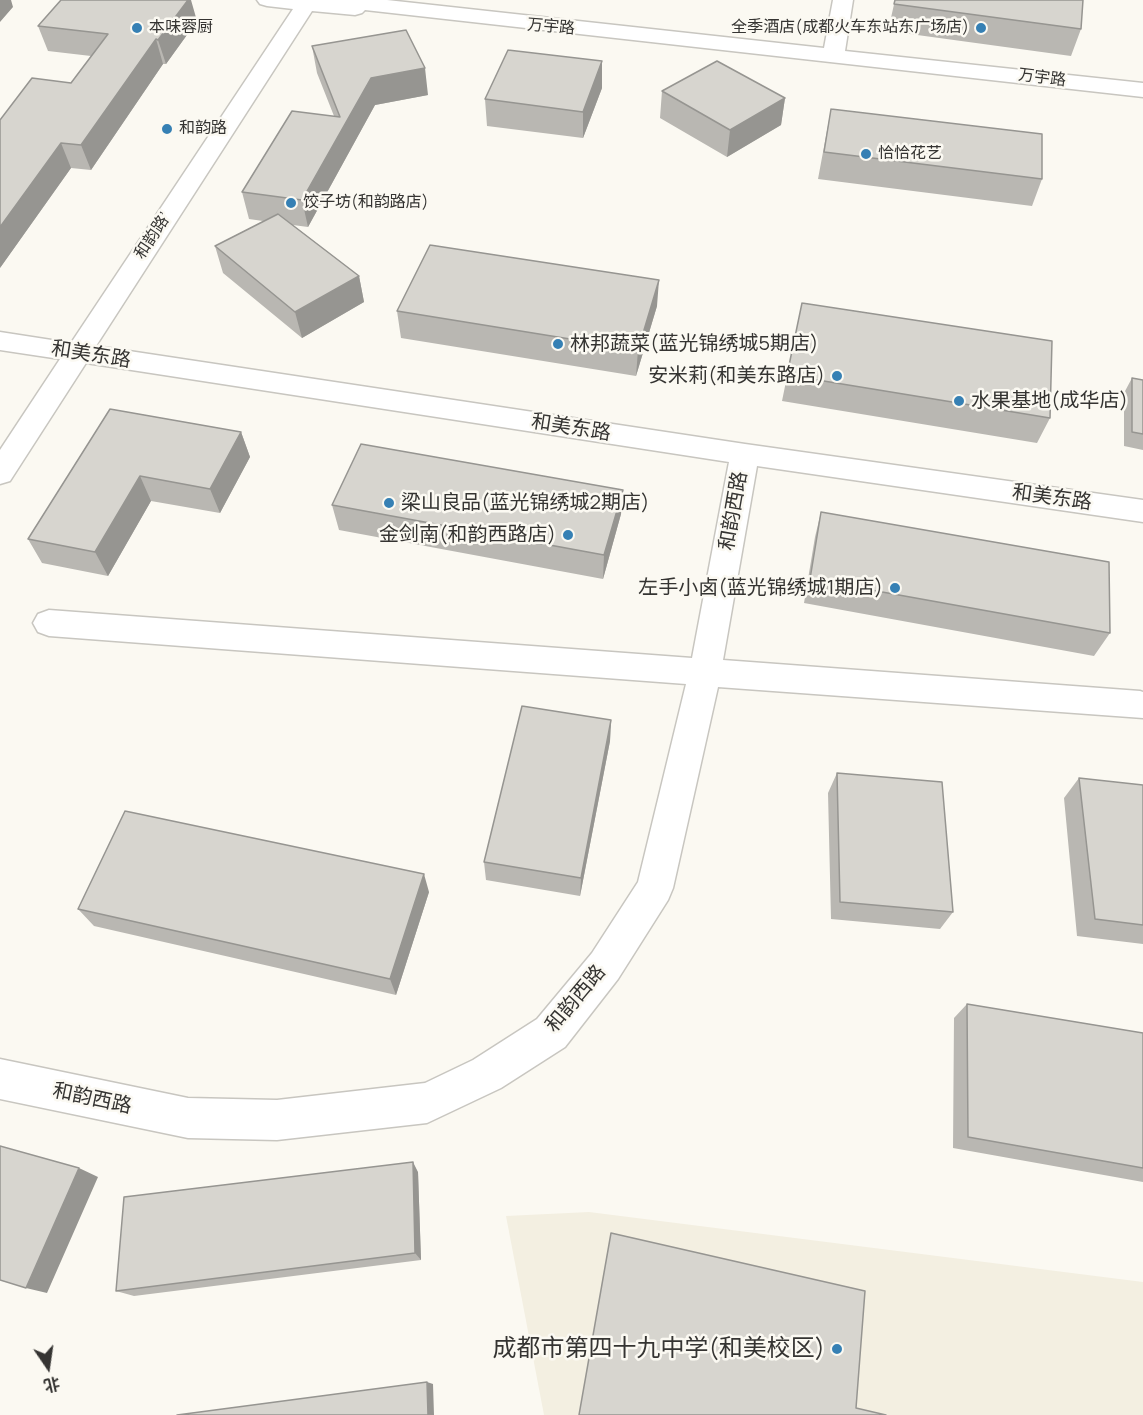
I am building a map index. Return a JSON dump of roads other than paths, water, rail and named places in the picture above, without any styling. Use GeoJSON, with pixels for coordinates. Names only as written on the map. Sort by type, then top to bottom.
{"type":"FeatureCollection","features":[{"type":"Feature","properties":{"kind":"street","name":"万宇路"},"geometry":{"type":"LineString","coordinates":[[267,0],[307,2],[834,54]]}},
{"type":"Feature","properties":{"kind":"street","name":"万宇路"},"geometry":{"type":"LineString","coordinates":[[332,0],[1143,90]]}},
{"type":"Feature","properties":{"kind":"street"},"geometry":{"type":"LineString","coordinates":[[834,54],[843,0]]}},
{"type":"Feature","properties":{"kind":"street","name":"和韵路’"},"geometry":{"type":"LineString","coordinates":[[0,473],[307,2]]}},
{"type":"Feature","properties":{"kind":"street","name":"和美东路"},"geometry":{"type":"LineString","coordinates":[[0,341],[745,454],[1143,511]]}},
{"type":"Feature","properties":{"kind":"street","name":"和韵西路"},"geometry":{"type":"LineString","coordinates":[[0,1079],[188,1118],[277,1120],[427,1103],[487,1074],[551,1033],[605,966],[655,888],[705,672],[745,454]]}},
{"type":"Feature","properties":{"kind":"street"},"geometry":{"type":"LineString","coordinates":[[49,623],[1140,705]]}},
{"type":"Feature","properties":{"kind":"place","name":"本味蓉厨"},"geometry":{"type":"Point","coordinates":[137,28]}},
{"type":"Feature","properties":{"kind":"place","name":"全季酒店(成都火车东站东广场店)"},"geometry":{"type":"Point","coordinates":[981,28]}},
{"type":"Feature","properties":{"kind":"place","name":"和韵路"},"geometry":{"type":"Point","coordinates":[167,129]}},
{"type":"Feature","properties":{"kind":"place","name":"恰恰花艺"},"geometry":{"type":"Point","coordinates":[866,154]}},
{"type":"Feature","properties":{"kind":"place","name":"饺子坊(和韵路店)"},"geometry":{"type":"Point","coordinates":[291,203]}},
{"type":"Feature","properties":{"kind":"place","name":"林邦蔬菜(蓝光锦绣城5期店)"},"geometry":{"type":"Point","coordinates":[558,344]}},
{"type":"Feature","properties":{"kind":"place","name":"安米莉(和美东路店)"},"geometry":{"type":"Point","coordinates":[837,376]}},
{"type":"Feature","properties":{"kind":"place","name":"水果基地(成华店)"},"geometry":{"type":"Point","coordinates":[959,401]}},
{"type":"Feature","properties":{"kind":"place","name":"梁山良品(蓝光锦绣城2期店)"},"geometry":{"type":"Point","coordinates":[389,503]}},
{"type":"Feature","properties":{"kind":"place","name":"金剑南(和韵西路店)"},"geometry":{"type":"Point","coordinates":[568,535]}},
{"type":"Feature","properties":{"kind":"place","name":"左手小卤(蓝光锦绣城1期店)"},"geometry":{"type":"Point","coordinates":[895,588]}},
{"type":"Feature","properties":{"kind":"place","name":"成都市第四十九中学(和美校区)"},"geometry":{"type":"Point","coordinates":[837,1349]}}]}
